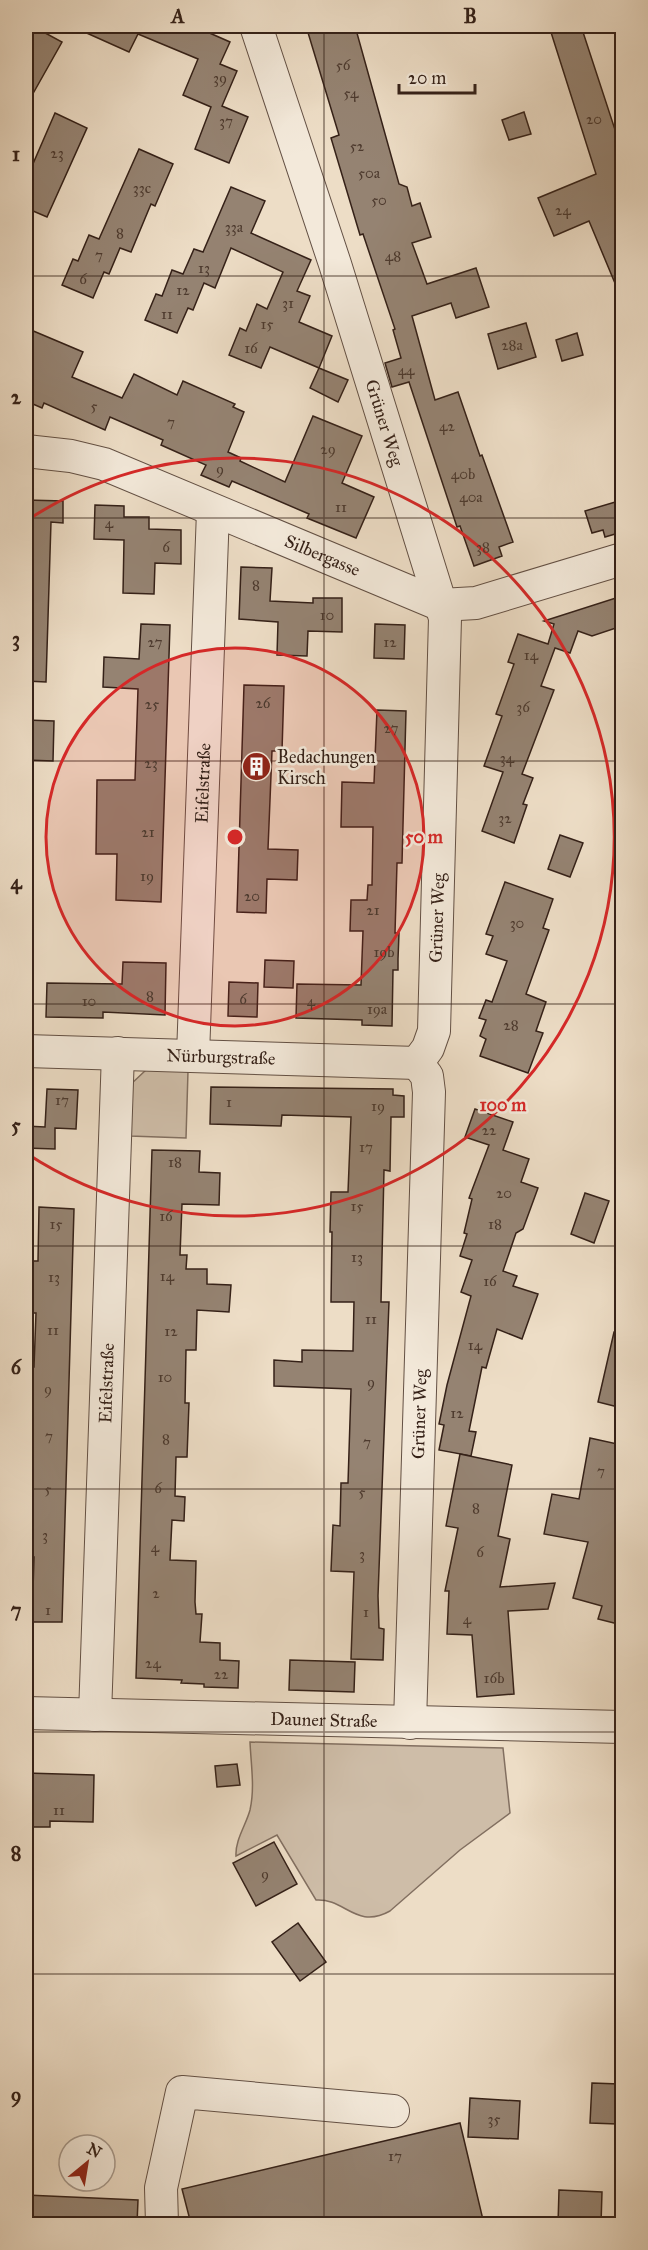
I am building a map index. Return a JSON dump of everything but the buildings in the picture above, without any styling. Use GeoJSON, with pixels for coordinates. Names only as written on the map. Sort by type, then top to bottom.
{"type":"FeatureCollection","features":[{"type":"Feature","properties":{"kind":"street","name":"Grüner Weg"},"geometry":{"type":"LineString","coordinates":[[256,26],[335,264],[445,618],[434,1031],[428,1047],[417,1062],[427,1076],[429,1092],[410,1723]]}},
{"type":"Feature","properties":{"kind":"street","name":"Silbergasse"},"geometry":{"type":"LineString","coordinates":[[26,451],[71,456],[104,464],[441,605],[476,603],[622,559]]}},
{"type":"Feature","properties":{"kind":"street","name":"Eifelstraße"},"geometry":{"type":"LineString","coordinates":[[193,1055],[213,511]]}},
{"type":"Feature","properties":{"kind":"street","name":"Nürburgstraße"},"geometry":{"type":"LineString","coordinates":[[26,1051],[417,1062]]}},
{"type":"Feature","properties":{"kind":"street","name":"Eifelstraße"},"geometry":{"type":"LineString","coordinates":[[95,1715],[118,1053]]}},
{"type":"Feature","properties":{"kind":"street","name":"Dauner Straße"},"geometry":{"type":"LineString","coordinates":[[26,1713],[622,1727]]}},
{"type":"Feature","properties":{"kind":"street"},"geometry":{"type":"LineString","coordinates":[[162,2224],[161,2187],[182,2092],[393,2111]]}},
{"type":"Feature","properties":{"kind":"shaded area"},"geometry":{"type":"Polygon","coordinates":[[[146,1070],[188,1071],[186,1138],[130,1136],[131,1084],[146,1070]]]}},
{"type":"Feature","properties":{"kind":"shaded area"},"geometry":{"type":"Polygon","coordinates":[[[250,1742],[503,1748],[510,1813],[460,1850],[390,1911],[378,1916],[359,1915],[335,1904],[316,1900],[277,1835],[236,1856],[237,1844],[251,1802],[250,1742]]]}},
{"type":"Feature","properties":{"kind":"place","name":"Bedachungen Kirsch"},"geometry":{"type":"Point","coordinates":[256,767]}}]}
